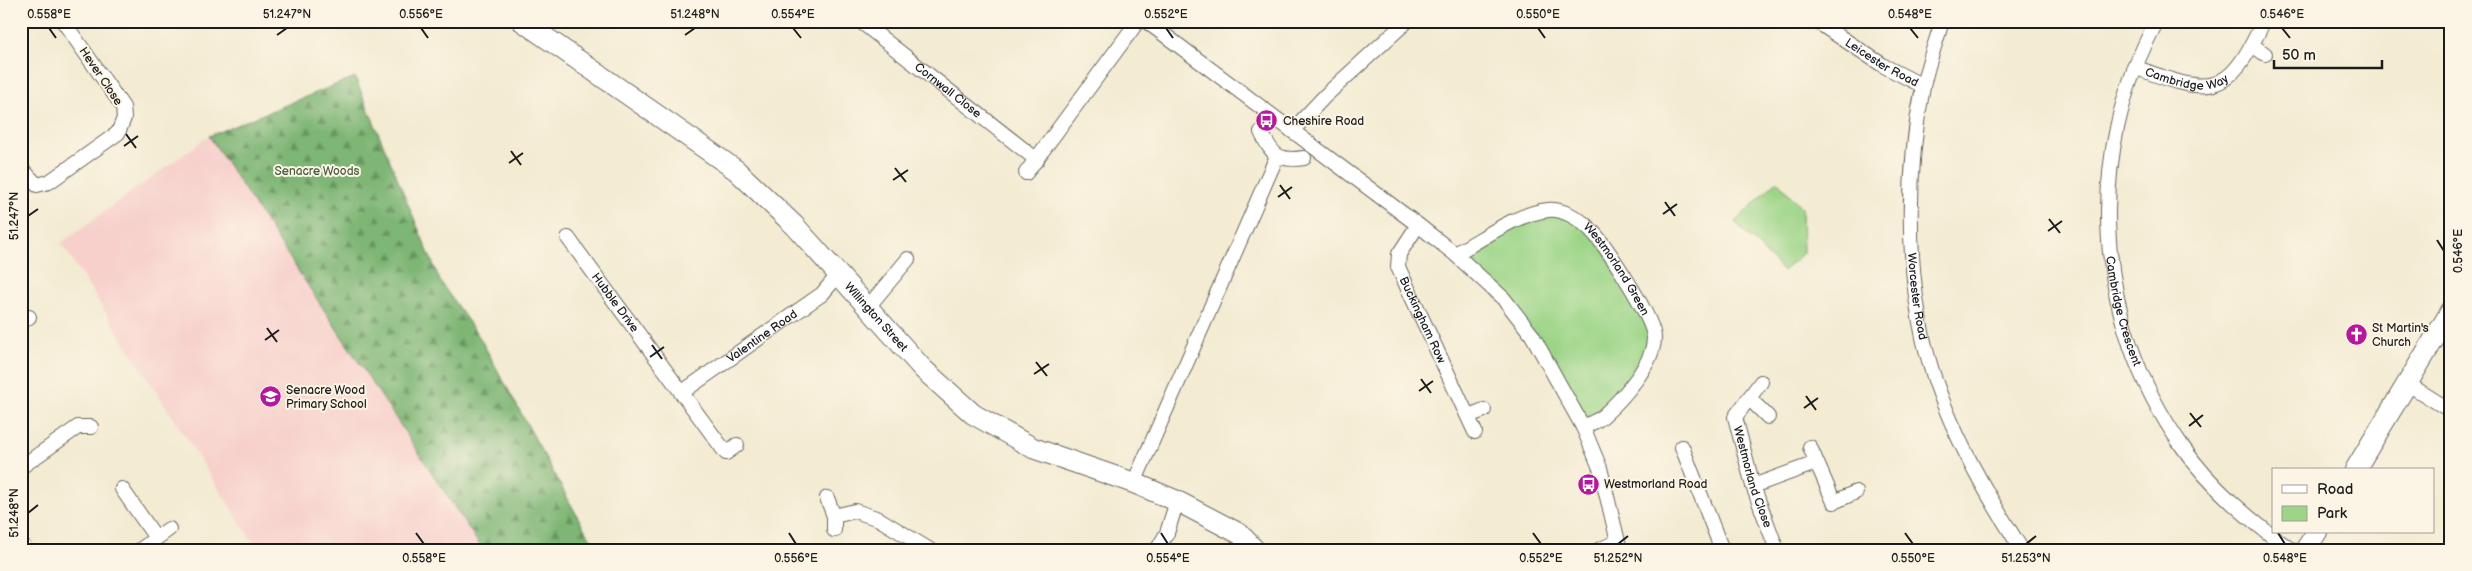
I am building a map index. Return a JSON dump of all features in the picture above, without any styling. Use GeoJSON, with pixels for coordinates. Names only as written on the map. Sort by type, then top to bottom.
{"type":"FeatureCollection","features":[{"type":"Feature","properties":{"kind":"street","name":"Hever Close"},"geometry":{"type":"LineString","coordinates":[[21,168],[37,185],[49,182],[118,133],[124,118],[123,107],[63,21]]}},
{"type":"Feature","properties":{"kind":"street","name":"Cornwall Close"},"geometry":{"type":"LineString","coordinates":[[860,21],[1037,160]]}},
{"type":"Feature","properties":{"kind":"street"},"geometry":{"type":"LineString","coordinates":[[1026,173],[1138,21]]}},
{"type":"Feature","properties":{"kind":"street"},"geometry":{"type":"LineString","coordinates":[[1146,21],[1418,225],[1455,254],[1504,299],[1532,336],[1583,427],[1600,468],[1618,546],[1598,550]]}},
{"type":"Feature","properties":{"kind":"street"},"geometry":{"type":"LineString","coordinates":[[1292,131],[1325,96],[1407,21]]}},
{"type":"Feature","properties":{"kind":"street","name":"Leicester Road"},"geometry":{"type":"LineString","coordinates":[[1816,21],[1884,66],[1923,86]]}},
{"type":"Feature","properties":{"kind":"street","name":"Worcester Road"},"geometry":{"type":"LineString","coordinates":[[1942,21],[1923,86],[1912,170],[1912,244],[1916,295],[1924,343],[1944,402],[1983,487],[2022,550]]}},
{"type":"Feature","properties":{"kind":"street","name":"Cambridge Crescent"},"geometry":{"type":"LineString","coordinates":[[2156,21],[2134,67],[2119,112],[2113,140],[2107,200],[2109,260],[2130,346],[2151,394],[2182,447],[2226,498],[2252,521],[2291,550]]}},
{"type":"Feature","properties":{"kind":"street","name":"Cambridge Way"},"geometry":{"type":"LineString","coordinates":[[2134,67],[2180,84],[2196,87],[2214,85],[2229,76],[2252,45],[2263,22]]}},
{"type":"Feature","properties":{"kind":"street","name":"Willington Street"},"geometry":{"type":"LineString","coordinates":[[531,24],[736,170],[795,226],[923,368],[973,414],[1033,448],[1134,483],[1177,501],[1240,534],[1255,550]]}},
{"type":"Feature","properties":{"kind":"street"},"geometry":{"type":"LineString","coordinates":[[2252,45],[2265,54]]}},
{"type":"Feature","properties":{"kind":"street"},"geometry":{"type":"LineString","coordinates":[[1261,132],[1269,149],[1277,156],[1292,160],[1304,158]]}},
{"type":"Feature","properties":{"kind":"street"},"geometry":{"type":"LineString","coordinates":[[1134,483],[1277,156]]}},
{"type":"Feature","properties":{"kind":"street","name":"Westmorland Green"},"geometry":{"type":"LineString","coordinates":[[1455,254],[1520,219],[1549,209],[1572,215],[1592,230],[1632,288],[1650,321],[1654,338],[1650,358],[1638,377],[1602,417],[1583,427]]}},
{"type":"Feature","properties":{"kind":"street","name":"Buckingham Row"},"geometry":{"type":"LineString","coordinates":[[1418,225],[1399,254],[1398,267],[1475,432]]}},
{"type":"Feature","properties":{"kind":"street","name":"Hubble Drive"},"geometry":{"type":"LineString","coordinates":[[568,238],[726,453],[737,445]]}},
{"type":"Feature","properties":{"kind":"street"},"geometry":{"type":"LineString","coordinates":[[868,307],[908,259]]}},
{"type":"Feature","properties":{"kind":"street","name":"Valentine Road"},"geometry":{"type":"LineString","coordinates":[[682,392],[822,294],[839,274]]}},
{"type":"Feature","properties":{"kind":"street"},"geometry":{"type":"LineString","coordinates":[[2356,468],[2451,311]]}},
{"type":"Feature","properties":{"kind":"street","name":"Westmorland Close"},"geometry":{"type":"LineString","coordinates":[[1761,382],[1735,417],[1753,486],[1778,550]]}},
{"type":"Feature","properties":{"kind":"street"},"geometry":{"type":"LineString","coordinates":[[2408,384],[2451,411]]}},
{"type":"Feature","properties":{"kind":"street"},"geometry":{"type":"LineString","coordinates":[[1749,398],[1768,417]]}},
{"type":"Feature","properties":{"kind":"street"},"geometry":{"type":"LineString","coordinates":[[1468,416],[1484,410]]}},
{"type":"Feature","properties":{"kind":"street"},"geometry":{"type":"LineString","coordinates":[[21,467],[78,427],[91,427]]}},
{"type":"Feature","properties":{"kind":"street"},"geometry":{"type":"LineString","coordinates":[[1682,447],[1722,550]]}},
{"type":"Feature","properties":{"kind":"street"},"geometry":{"type":"LineString","coordinates":[[1810,447],[1834,502],[1856,492]]}},
{"type":"Feature","properties":{"kind":"street"},"geometry":{"type":"LineString","coordinates":[[1753,486],[1816,463]]}},
{"type":"Feature","properties":{"kind":"street"},"geometry":{"type":"LineString","coordinates":[[122,489],[156,538]]}},
{"type":"Feature","properties":{"kind":"street"},"geometry":{"type":"LineString","coordinates":[[827,498],[834,523],[855,511],[879,518],[930,550]]}},
{"type":"Feature","properties":{"kind":"street"},"geometry":{"type":"LineString","coordinates":[[1157,550],[1167,533],[1177,501]]}},
{"type":"Feature","properties":{"kind":"street"},"geometry":{"type":"LineString","coordinates":[[140,550],[169,529]]}},
{"type":"Feature","properties":{"kind":"street"},"geometry":{"type":"LineString","coordinates":[[2305,550],[2316,534]]}},
{"type":"Feature","properties":{"kind":"street"},"geometry":{"type":"LineString","coordinates":[[21,543],[26,550]]}},
{"type":"Feature","properties":{"kind":"shaded area","name":"Senacre Wood Primary School"},"geometry":{"type":"Polygon","coordinates":[[[209,136],[483,550],[258,550],[61,243],[209,136]]]}},
{"type":"Feature","properties":{"kind":"green space","name":"Senacre Woods"},"geometry":{"type":"Polygon","coordinates":[[[355,77],[441,283],[480,338],[586,532],[600,550],[483,550],[209,136],[355,77]]]}},
{"type":"Feature","properties":{"kind":"green space"},"geometry":{"type":"Polygon","coordinates":[[[1777,181],[1802,208],[1803,253],[1783,271],[1735,222],[1777,181]]]}},
{"type":"Feature","properties":{"kind":"green space"},"geometry":{"type":"Polygon","coordinates":[[[1549,209],[1592,230],[1654,338],[1638,377],[1583,427],[1532,335],[1455,254],[1549,209]]]}},
{"type":"Feature","properties":{"kind":"place","name":"Cheshire Road"},"geometry":{"type":"Point","coordinates":[1267,121]}},
{"type":"Feature","properties":{"kind":"place","name":"St Martin's Church"},"geometry":{"type":"Point","coordinates":[2356,335]}},
{"type":"Feature","properties":{"kind":"place","name":"Senacre Wood Primary School"},"geometry":{"type":"Point","coordinates":[270,397]}},
{"type":"Feature","properties":{"kind":"place","name":"Westmorland Road"},"geometry":{"type":"Point","coordinates":[1588,484]}}]}
